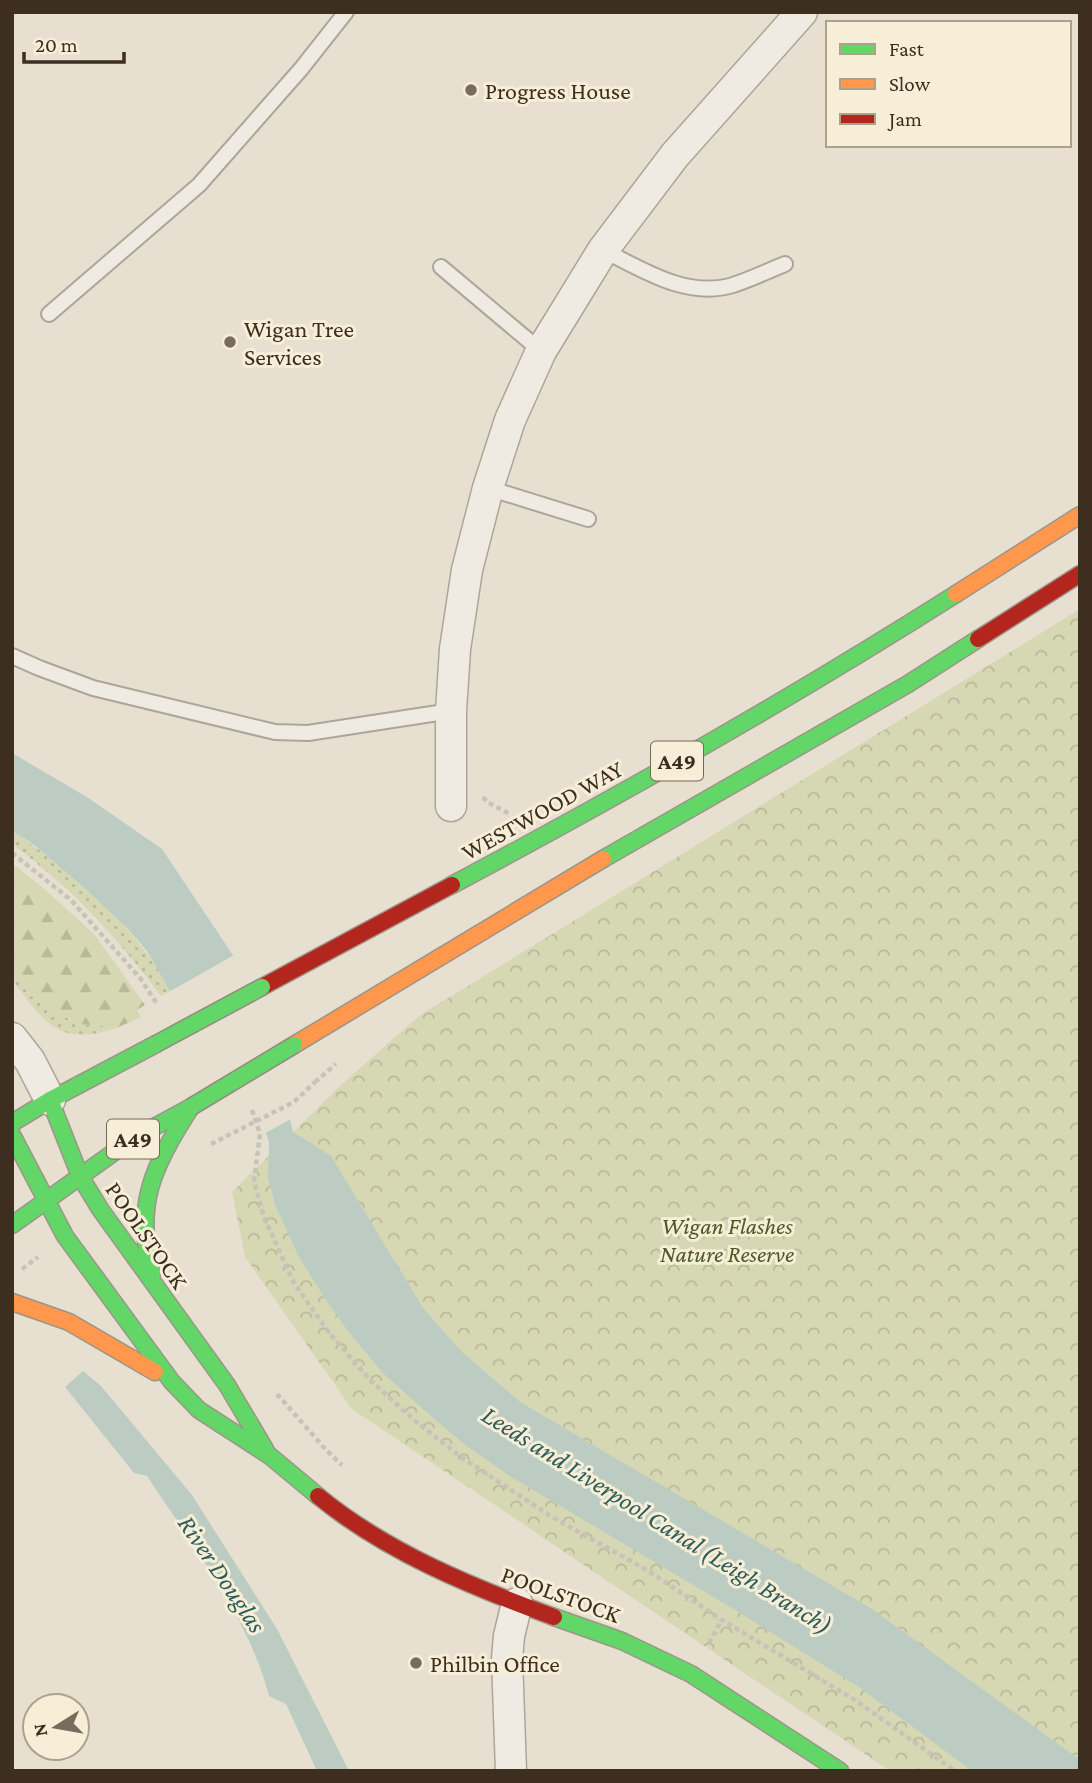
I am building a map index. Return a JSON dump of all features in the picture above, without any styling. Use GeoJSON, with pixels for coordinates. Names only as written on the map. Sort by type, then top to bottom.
{"type":"FeatureCollection","features":[{"type":"Feature","properties":{"kind":"main road","name":"WESTWOOD WAY"},"geometry":{"type":"LineString","coordinates":[[12,1123],[50,1100],[617,797],[885,639],[1080,515]]}},
{"type":"Feature","properties":{"kind":"main road","name":"A49"},"geometry":{"type":"LineString","coordinates":[[12,1225],[134,1138],[191,1107],[554,887],[908,684],[1080,574]]}},
{"type":"Feature","properties":{"kind":"main road","name":"POOLSTOCK"},"geometry":{"type":"LineString","coordinates":[[50,1100],[80,1176],[227,1385],[270,1456]]}},
{"type":"Feature","properties":{"kind":"main road"},"geometry":{"type":"LineString","coordinates":[[159,1291],[146,1254],[143,1229],[146,1193],[170,1139],[191,1107]]}},
{"type":"Feature","properties":{"kind":"main road","name":"POOLSTOCK"},"geometry":{"type":"LineString","coordinates":[[12,1135],[33,1162],[46,1203],[80,1258],[172,1382],[199,1410],[270,1456],[345,1518],[421,1561],[517,1603],[622,1641],[691,1674],[840,1771]]}},
{"type":"Feature","properties":{"kind":"main road"},"geometry":{"type":"LineString","coordinates":[[33,1162],[71,1166],[80,1176]]}},
{"type":"Feature","properties":{"kind":"main road"},"geometry":{"type":"LineString","coordinates":[[12,1302],[35,1307],[72,1323],[172,1382]]}},
{"type":"Feature","properties":{"kind":"street"},"geometry":{"type":"LineString","coordinates":[[451,806],[451,711],[455,649],[467,570],[488,488],[510,420],[541,351],[603,250],[675,155],[802,12]]}},
{"type":"Feature","properties":{"kind":"street"},"geometry":{"type":"LineString","coordinates":[[12,1038],[30,1061],[50,1100]]}},
{"type":"Feature","properties":{"kind":"street"},"geometry":{"type":"LineString","coordinates":[[512,1771],[507,1659],[517,1603]]}},
{"type":"Feature","properties":{"kind":"lane"},"geometry":{"type":"LineString","coordinates":[[49,314],[199,185],[301,69],[346,12]]}},
{"type":"Feature","properties":{"kind":"lane"},"geometry":{"type":"LineString","coordinates":[[603,250],[662,279],[694,289],[731,286],[785,264]]}},
{"type":"Feature","properties":{"kind":"lane"},"geometry":{"type":"LineString","coordinates":[[441,267],[541,351]]}},
{"type":"Feature","properties":{"kind":"lane"},"geometry":{"type":"LineString","coordinates":[[488,488],[588,519]]}},
{"type":"Feature","properties":{"kind":"lane"},"geometry":{"type":"LineString","coordinates":[[12,656],[93,688],[275,732],[308,733],[451,711]]}},
{"type":"Feature","properties":{"kind":"path"},"geometry":{"type":"LineString","coordinates":[[12,853],[71,900],[140,978],[159,1007]]}},
{"type":"Feature","properties":{"kind":"path"},"geometry":{"type":"LineString","coordinates":[[211,1144],[294,1102],[315,1082]]}},
{"type":"Feature","properties":{"kind":"path"},"geometry":{"type":"LineString","coordinates":[[247,1099],[260,1134],[254,1181],[264,1217],[294,1283],[330,1334],[370,1380],[414,1420],[461,1457],[552,1517],[647,1570],[722,1620],[855,1700],[955,1771]]}},
{"type":"Feature","properties":{"kind":"path"},"geometry":{"type":"LineString","coordinates":[[273,1389],[296,1418],[345,1468]]}},
{"type":"Feature","properties":{"kind":"green space","name":"Wigan Flashes Nature Reserve"},"geometry":{"type":"Polygon","coordinates":[[[1080,609],[1080,1771],[890,1771],[352,1409],[245,1257],[232,1192],[341,1085],[419,1016],[1080,609]]]}},
{"type":"Feature","properties":{"kind":"green space"},"geometry":{"type":"Polygon","coordinates":[[[12,831],[56,863],[101,902],[141,946],[170,991],[161,996],[92,914],[12,844],[12,831]]]}},
{"type":"Feature","properties":{"kind":"green space"},"geometry":{"type":"Polygon","coordinates":[[[12,863],[94,934],[145,1005],[137,1010],[141,1017],[119,1027],[77,1024],[33,997],[12,974],[12,863]]]}},
{"type":"Feature","properties":{"kind":"green space"},"geometry":{"type":"Polygon","coordinates":[[[12,974],[33,997],[77,1024],[119,1027],[82,1035],[56,1028],[35,1009],[12,980],[12,974]]]}},
{"type":"Feature","properties":{"kind":"water","name":"Leeds and Liverpool Canal (Leigh Branch)"},"geometry":{"type":"Polygon","coordinates":[[[12,753],[87,797],[162,849],[237,961],[273,1049],[293,1132],[331,1156],[423,1308],[461,1351],[520,1402],[872,1609],[1080,1760],[1080,1771],[972,1771],[859,1687],[513,1478],[468,1447],[382,1372],[348,1331],[300,1259],[276,1207],[268,1178],[269,1142],[246,1079],[170,991],[147,951],[128,929],[33,844],[12,831],[12,753]]]}},
{"type":"Feature","properties":{"kind":"water","name":"River Douglas"},"geometry":{"type":"Polygon","coordinates":[[[83,1371],[101,1386],[192,1495],[277,1629],[349,1771],[317,1771],[286,1704],[269,1696],[248,1638],[200,1554],[147,1476],[134,1473],[65,1387],[83,1371]]]}},
{"type":"Feature","properties":{"kind":"pier"},"geometry":{"type":"Polygon","coordinates":[[[236,954],[276,1048],[293,1118],[262,1135],[243,1081],[225,1074],[167,993],[236,954]]]}},
{"type":"Feature","properties":{"kind":"traffic: fast"},"geometry":{"type":"LineString","coordinates":[[452,885],[707,744],[956,594]]}},
{"type":"Feature","properties":{"kind":"traffic: fast"},"geometry":{"type":"LineString","coordinates":[[603,859],[908,684],[978,639]]}},
{"type":"Feature","properties":{"kind":"traffic: fast"},"geometry":{"type":"LineString","coordinates":[[156,1044],[262,987]]}},
{"type":"Feature","properties":{"kind":"traffic: fast"},"geometry":{"type":"LineString","coordinates":[[12,1123],[156,1044]]}},
{"type":"Feature","properties":{"kind":"traffic: fast"},"geometry":{"type":"LineString","coordinates":[[191,1107],[294,1045]]}},
{"type":"Feature","properties":{"kind":"traffic: fast"},"geometry":{"type":"LineString","coordinates":[[50,1100],[80,1176],[100,1209],[227,1385],[265,1449]]}},
{"type":"Feature","properties":{"kind":"traffic: fast"},"geometry":{"type":"LineString","coordinates":[[152,1275],[145,1227],[150,1186],[166,1148],[191,1107]]}},
{"type":"Feature","properties":{"kind":"traffic: fast"},"geometry":{"type":"LineString","coordinates":[[12,1225],[134,1138],[191,1107]]}},
{"type":"Feature","properties":{"kind":"traffic: fast"},"geometry":{"type":"LineString","coordinates":[[12,1135],[65,1236],[172,1382],[199,1410],[270,1456],[318,1496]]}},
{"type":"Feature","properties":{"kind":"traffic: fast"},"geometry":{"type":"LineString","coordinates":[[554,1617],[622,1641],[691,1674],[840,1771]]}},
{"type":"Feature","properties":{"kind":"traffic: slow"},"geometry":{"type":"LineString","coordinates":[[956,594],[1080,515]]}},
{"type":"Feature","properties":{"kind":"traffic: slow"},"geometry":{"type":"LineString","coordinates":[[294,1045],[603,859]]}},
{"type":"Feature","properties":{"kind":"traffic: slow"},"geometry":{"type":"LineString","coordinates":[[12,1302],[69,1322],[155,1372]]}},
{"type":"Feature","properties":{"kind":"traffic: jam"},"geometry":{"type":"LineString","coordinates":[[978,639],[1080,574]]}},
{"type":"Feature","properties":{"kind":"traffic: jam"},"geometry":{"type":"LineString","coordinates":[[262,987],[452,885]]}},
{"type":"Feature","properties":{"kind":"traffic: jam"},"geometry":{"type":"LineString","coordinates":[[318,1496],[344,1516],[401,1551],[461,1580],[554,1617]]}},
{"type":"Feature","properties":{"kind":"place","name":"Progress House"},"geometry":{"type":"Point","coordinates":[471,90]}},
{"type":"Feature","properties":{"kind":"place","name":"Wigan Tree Services"},"geometry":{"type":"Point","coordinates":[230,342]}},
{"type":"Feature","properties":{"kind":"place","name":"Philbin Office"},"geometry":{"type":"Point","coordinates":[416,1663]}}]}
